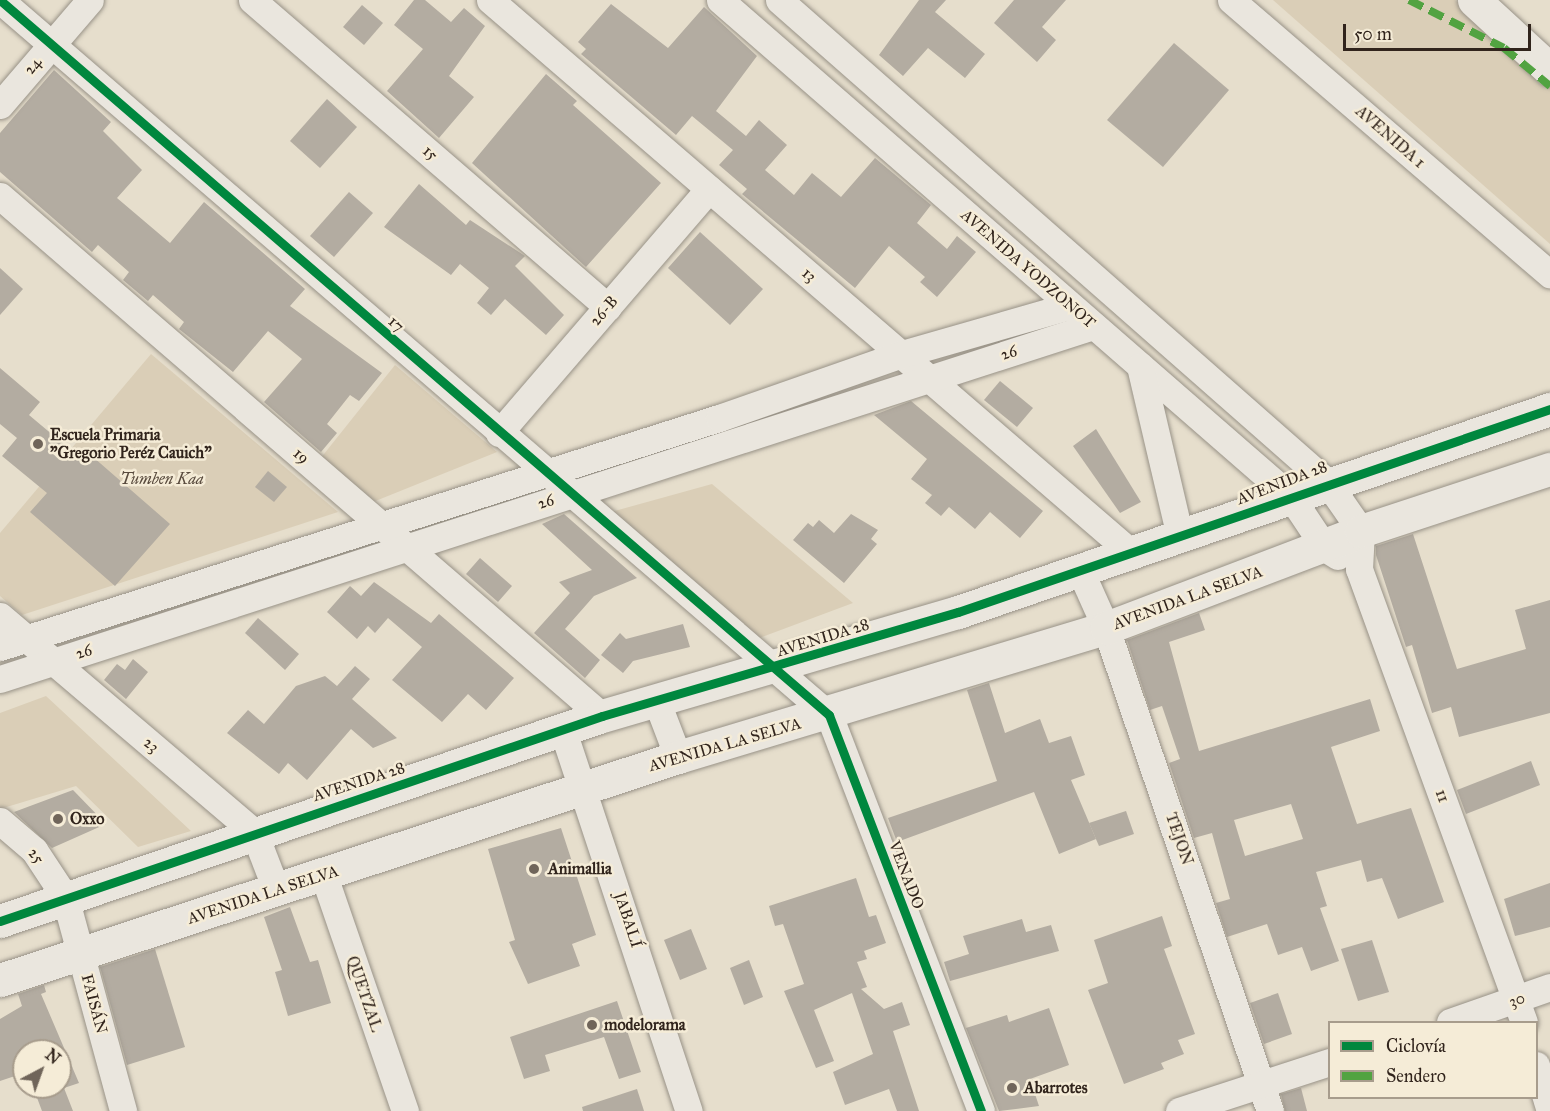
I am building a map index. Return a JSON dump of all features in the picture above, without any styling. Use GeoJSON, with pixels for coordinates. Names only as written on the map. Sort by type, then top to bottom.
{"type":"FeatureCollection","features":[{"type":"Feature","properties":{"kind":"street","name":"17"},"geometry":{"type":"LineString","coordinates":[[0,0],[775,669]]}},
{"type":"Feature","properties":{"kind":"street","name":"24"},"geometry":{"type":"LineString","coordinates":[[0,105],[90,0]]}},
{"type":"Feature","properties":{"kind":"street","name":"15"},"geometry":{"type":"LineString","coordinates":[[252,0],[608,307]]}},
{"type":"Feature","properties":{"kind":"street","name":"13"},"geometry":{"type":"LineString","coordinates":[[490,0],[1128,550]]}},
{"type":"Feature","properties":{"kind":"street","name":"AVENIDA YODZONOT"},"geometry":{"type":"LineString","coordinates":[[720,0],[1291,497],[1325,548]]}},
{"type":"Feature","properties":{"kind":"street"},"geometry":{"type":"LineString","coordinates":[[779,0],[1326,482],[1361,531],[1359,569],[1325,548]]}},
{"type":"Feature","properties":{"kind":"street","name":"AVENIDA 1"},"geometry":{"type":"LineString","coordinates":[[1231,0],[1550,274]]}},
{"type":"Feature","properties":{"kind":"street"},"geometry":{"type":"LineString","coordinates":[[1474,0],[1550,70]]}},
{"type":"Feature","properties":{"kind":"street","name":"26-B"},"geometry":{"type":"LineString","coordinates":[[499,433],[709,189]]}},
{"type":"Feature","properties":{"kind":"street","name":"19"},"geometry":{"type":"LineString","coordinates":[[0,196],[602,716]]}},
{"type":"Feature","properties":{"kind":"street"},"geometry":{"type":"LineString","coordinates":[[0,647],[547,474],[902,354],[1069,306]]}},
{"type":"Feature","properties":{"kind":"street","name":"26"},"geometry":{"type":"LineString","coordinates":[[0,679],[1093,326]]}},
{"type":"Feature","properties":{"kind":"street"},"geometry":{"type":"LineString","coordinates":[[1140,366],[1180,537]]}},
{"type":"Feature","properties":{"kind":"street","name":"AVENIDA 28"},"geometry":{"type":"LineString","coordinates":[[0,921],[254,832],[602,716],[775,669],[1080,570],[1128,550],[1180,537],[1326,482],[1550,409]]}},
{"type":"Feature","properties":{"kind":"street","name":"AVENIDA LA SELVA"},"geometry":{"type":"LineString","coordinates":[[0,980],[277,892],[678,757],[829,715],[1106,627],[1325,548],[1361,531],[1550,468]]}},
{"type":"Feature","properties":{"kind":"street","name":"11"},"geometry":{"type":"LineString","coordinates":[[1359,569],[1521,1011]]}},
{"type":"Feature","properties":{"kind":"street","name":"TEJON"},"geometry":{"type":"LineString","coordinates":[[1080,570],[1106,627],[1270,1111]]}},
{"type":"Feature","properties":{"kind":"street","name":"23"},"geometry":{"type":"LineString","coordinates":[[0,616],[254,832],[277,892]]}},
{"type":"Feature","properties":{"kind":"street","name":"VENADO"},"geometry":{"type":"LineString","coordinates":[[775,669],[829,715],[981,1111]]}},
{"type":"Feature","properties":{"kind":"street"},"geometry":{"type":"LineString","coordinates":[[657,702],[678,757]]}},
{"type":"Feature","properties":{"kind":"street","name":"JABALÍ"},"geometry":{"type":"LineString","coordinates":[[563,730],[585,789],[689,1111]]}},
{"type":"Feature","properties":{"kind":"street","name":"25"},"geometry":{"type":"LineString","coordinates":[[0,821],[34,850],[65,897]]}},
{"type":"Feature","properties":{"kind":"street","name":"QUETZAL"},"geometry":{"type":"LineString","coordinates":[[324,876],[405,1111]]}},
{"type":"Feature","properties":{"kind":"street","name":"FAISÁN"},"geometry":{"type":"LineString","coordinates":[[65,897],[123,1111]]}},
{"type":"Feature","properties":{"kind":"street","name":"30"},"geometry":{"type":"LineString","coordinates":[[1462,1021],[1521,1011],[1550,987]]}},
{"type":"Feature","properties":{"kind":"street"},"geometry":{"type":"LineString","coordinates":[[1179,1111],[1328,1062]]}},
{"type":"Feature","properties":{"kind":"street"},"geometry":{"type":"LineString","coordinates":[[1538,1072],[1550,1111]]}},
{"type":"Feature","properties":{"kind":"green space"},"geometry":{"type":"Polygon","coordinates":[[[1273,0],[1455,0],[1550,83],[1550,244],[1273,0]]]}},
{"type":"Feature","properties":{"kind":"green space","name":"Tumben Kaa"},"geometry":{"type":"Polygon","coordinates":[[[151,354],[338,512],[22,615],[0,596],[0,533],[151,354]]]}},
{"type":"Feature","properties":{"kind":"green space"},"geometry":{"type":"Polygon","coordinates":[[[395,365],[497,452],[373,502],[320,459],[395,365]]]}},
{"type":"Feature","properties":{"kind":"green space"},"geometry":{"type":"Polygon","coordinates":[[[712,484],[853,603],[759,638],[611,512],[712,484]]]}},
{"type":"Feature","properties":{"kind":"green space"},"geometry":{"type":"Polygon","coordinates":[[[46,696],[191,831],[138,847],[76,786],[0,809],[0,713],[46,696]]]}},
{"type":"Feature","properties":{"kind":"building"},"geometry":{"type":"Polygon","coordinates":[[[414,0],[425,0],[451,22],[464,8],[485,26],[449,76],[474,97],[439,138],[387,91],[423,49],[394,25],[414,0]]]}},
{"type":"Feature","properties":{"kind":"building"},"geometry":{"type":"Polygon","coordinates":[[[919,0],[946,0],[935,12],[985,54],[965,78],[928,48],[903,76],[879,55],[919,0]]]}},
{"type":"Feature","properties":{"kind":"building"},"geometry":{"type":"Polygon","coordinates":[[[1014,0],[1066,0],[1042,27],[1056,40],[1037,62],[994,23],[1014,0]]]}},
{"type":"Feature","properties":{"kind":"building"},"geometry":{"type":"Polygon","coordinates":[[[611,4],[668,48],[704,7],[757,56],[716,111],[746,136],[759,120],[787,145],[765,170],[794,195],[812,173],[841,197],[875,158],[931,205],[917,223],[947,249],[957,236],[976,252],[937,297],[920,282],[925,277],[889,246],[855,288],[742,194],[747,189],[719,165],[733,150],[692,116],[676,135],[581,54],[586,49],[578,42],[611,4]]]}},
{"type":"Feature","properties":{"kind":"building"},"geometry":{"type":"Polygon","coordinates":[[[362,5],[383,23],[364,45],[343,27],[362,5]]]}},
{"type":"Feature","properties":{"kind":"building"},"geometry":{"type":"Polygon","coordinates":[[[1174,43],[1229,90],[1163,167],[1107,120],[1174,43]]]}},
{"type":"Feature","properties":{"kind":"building"},"geometry":{"type":"Polygon","coordinates":[[[54,70],[111,122],[103,131],[142,170],[117,198],[170,243],[204,202],[305,289],[290,306],[382,373],[359,401],[350,395],[327,424],[337,433],[321,452],[264,402],[302,359],[268,331],[233,372],[179,329],[184,322],[153,295],[148,301],[123,280],[129,272],[98,245],[92,252],[0,172],[0,133],[54,70]]]}},
{"type":"Feature","properties":{"kind":"building"},"geometry":{"type":"Polygon","coordinates":[[[546,74],[577,101],[573,105],[661,183],[586,267],[472,163],[546,74]]]}},
{"type":"Feature","properties":{"kind":"building"},"geometry":{"type":"Polygon","coordinates":[[[327,99],[357,127],[320,168],[290,141],[327,99]]]}},
{"type":"Feature","properties":{"kind":"building"},"geometry":{"type":"Polygon","coordinates":[[[419,184],[466,225],[470,220],[525,256],[515,266],[564,315],[546,335],[505,299],[491,315],[477,303],[489,288],[460,264],[451,275],[384,227],[419,184]]]}},
{"type":"Feature","properties":{"kind":"building"},"geometry":{"type":"Polygon","coordinates":[[[349,192],[373,213],[334,257],[310,236],[349,192]]]}},
{"type":"Feature","properties":{"kind":"building"},"geometry":{"type":"Polygon","coordinates":[[[700,232],[763,289],[730,325],[668,268],[700,232]]]}},
{"type":"Feature","properties":{"kind":"building"},"geometry":{"type":"Polygon","coordinates":[[[0,268],[23,289],[0,315],[0,268]]]}},
{"type":"Feature","properties":{"kind":"building"},"geometry":{"type":"Polygon","coordinates":[[[0,368],[40,402],[29,415],[79,457],[85,450],[170,524],[115,586],[30,512],[47,493],[2,456],[17,438],[0,424],[0,368]]]}},
{"type":"Feature","properties":{"kind":"building"},"geometry":{"type":"Polygon","coordinates":[[[1000,381],[1033,408],[1017,427],[984,400],[1000,381]]]}},
{"type":"Feature","properties":{"kind":"building"},"geometry":{"type":"Polygon","coordinates":[[[911,401],[1043,511],[1020,538],[990,512],[975,529],[949,507],[941,516],[925,503],[932,495],[911,479],[927,459],[874,415],[911,401]]]}},
{"type":"Feature","properties":{"kind":"building"},"geometry":{"type":"Polygon","coordinates":[[[1096,429],[1141,502],[1120,513],[1073,446],[1096,429]]]}},
{"type":"Feature","properties":{"kind":"building"},"geometry":{"type":"Polygon","coordinates":[[[268,471],[287,487],[274,502],[255,487],[268,471]]]}},
{"type":"Feature","properties":{"kind":"building"},"geometry":{"type":"Polygon","coordinates":[[[564,514],[637,578],[594,596],[565,629],[600,660],[585,678],[534,633],[570,593],[559,582],[592,570],[542,524],[564,514]]]}},
{"type":"Feature","properties":{"kind":"building"},"geometry":{"type":"Polygon","coordinates":[[[851,514],[878,530],[871,539],[877,544],[844,583],[793,540],[808,523],[813,527],[819,520],[834,533],[851,514]]]}},
{"type":"Feature","properties":{"kind":"building"},"geometry":{"type":"Polygon","coordinates":[[[1413,534],[1457,669],[1526,649],[1515,610],[1550,600],[1550,713],[1459,737],[1451,707],[1432,713],[1412,645],[1406,647],[1376,555],[1376,546],[1413,534]]]}},
{"type":"Feature","properties":{"kind":"building"},"geometry":{"type":"Polygon","coordinates":[[[480,558],[512,586],[498,602],[466,574],[480,558]]]}},
{"type":"Feature","properties":{"kind":"building"},"geometry":{"type":"Polygon","coordinates":[[[374,582],[431,623],[439,614],[514,678],[486,710],[468,694],[442,722],[392,680],[422,647],[388,618],[375,633],[368,626],[357,639],[327,612],[350,586],[361,596],[374,582]]]}},
{"type":"Feature","properties":{"kind":"building"},"geometry":{"type":"Polygon","coordinates":[[[1199,613],[1205,630],[1169,642],[1199,751],[1370,699],[1380,731],[1331,747],[1357,824],[1411,808],[1444,902],[1398,919],[1382,878],[1367,882],[1361,860],[1316,872],[1327,906],[1320,908],[1339,961],[1311,971],[1302,947],[1278,955],[1267,924],[1227,937],[1216,903],[1230,899],[1212,833],[1194,838],[1169,763],[1180,759],[1162,706],[1150,710],[1127,640],[1199,613]],[[1291,804],[1234,820],[1245,856],[1303,839],[1291,804]]]}},
{"type":"Feature","properties":{"kind":"building"},"geometry":{"type":"Polygon","coordinates":[[[258,618],[299,654],[285,670],[245,633],[258,618]]]}},
{"type":"Feature","properties":{"kind":"building"},"geometry":{"type":"Polygon","coordinates":[[[683,624],[690,647],[633,661],[623,673],[601,655],[620,633],[626,639],[683,624]]]}},
{"type":"Feature","properties":{"kind":"building"},"geometry":{"type":"Polygon","coordinates":[[[133,659],[148,672],[126,699],[104,680],[117,664],[125,670],[133,659]]]}},
{"type":"Feature","properties":{"kind":"building"},"geometry":{"type":"Polygon","coordinates":[[[355,666],[370,679],[352,699],[397,738],[373,748],[351,729],[307,780],[288,763],[279,774],[227,733],[248,710],[264,724],[296,686],[325,676],[337,686],[355,666]]]}},
{"type":"Feature","properties":{"kind":"building"},"geometry":{"type":"Polygon","coordinates":[[[989,683],[1005,733],[1040,719],[1049,743],[1071,736],[1085,775],[1071,780],[1096,839],[1059,854],[1034,792],[897,842],[888,818],[997,781],[967,690],[989,683]]]}},
{"type":"Feature","properties":{"kind":"building"},"geometry":{"type":"Polygon","coordinates":[[[1531,761],[1540,785],[1466,814],[1457,790],[1531,761]]]}},
{"type":"Feature","properties":{"kind":"building","name":"Oxxo"},"geometry":{"type":"Polygon","coordinates":[[[73,790],[106,824],[52,848],[14,812],[73,790]]]}},
{"type":"Feature","properties":{"kind":"building"},"geometry":{"type":"Polygon","coordinates":[[[1126,811],[1134,834],[1099,846],[1089,823],[1126,811]]]}},
{"type":"Feature","properties":{"kind":"building"},"geometry":{"type":"Polygon","coordinates":[[[561,828],[596,935],[572,944],[580,966],[528,984],[509,942],[515,940],[488,849],[561,828]]]}},
{"type":"Feature","properties":{"kind":"building"},"geometry":{"type":"Polygon","coordinates":[[[856,878],[869,917],[876,915],[886,943],[864,951],[867,959],[857,962],[867,987],[861,989],[884,1009],[902,1002],[910,1025],[893,1031],[919,1111],[897,1111],[889,1089],[845,1105],[833,1072],[873,1054],[852,993],[814,1010],[834,1061],[816,1068],[784,991],[804,984],[783,924],[775,926],[769,906],[856,878]]]}},
{"type":"Feature","properties":{"kind":"building"},"geometry":{"type":"Polygon","coordinates":[[[1550,883],[1550,927],[1515,936],[1504,899],[1550,883]]]}},
{"type":"Feature","properties":{"kind":"building"},"geometry":{"type":"Polygon","coordinates":[[[290,907],[310,962],[318,960],[331,1003],[288,1016],[275,972],[282,970],[264,917],[290,907]]]}},
{"type":"Feature","properties":{"kind":"building"},"geometry":{"type":"Polygon","coordinates":[[[1162,916],[1172,946],[1164,949],[1195,1034],[1178,1040],[1184,1054],[1161,1063],[1164,1069],[1124,1084],[1088,990],[1108,983],[1094,940],[1162,916]]]}},
{"type":"Feature","properties":{"kind":"building"},"geometry":{"type":"Polygon","coordinates":[[[1022,919],[1026,932],[1051,925],[1059,951],[950,981],[944,962],[969,954],[963,936],[1022,919]]]}},
{"type":"Feature","properties":{"kind":"building"},"geometry":{"type":"Polygon","coordinates":[[[691,929],[707,969],[680,980],[664,940],[691,929]]]}},
{"type":"Feature","properties":{"kind":"building"},"geometry":{"type":"Polygon","coordinates":[[[1372,940],[1389,992],[1358,1001],[1341,949],[1372,940]]]}},
{"type":"Feature","properties":{"kind":"building"},"geometry":{"type":"Polygon","coordinates":[[[155,949],[185,1047],[127,1065],[100,967],[155,949]]]}},
{"type":"Feature","properties":{"kind":"building"},"geometry":{"type":"Polygon","coordinates":[[[749,960],[763,997],[744,1005],[730,968],[749,960]]]}},
{"type":"Feature","properties":{"kind":"building"},"geometry":{"type":"Polygon","coordinates":[[[44,985],[46,992],[41,994],[60,1039],[12,1039],[12,1077],[0,1081],[0,1019],[22,1006],[18,994],[44,985]]]}},
{"type":"Feature","properties":{"kind":"building"},"geometry":{"type":"Polygon","coordinates":[[[1278,993],[1292,1034],[1264,1044],[1250,1003],[1278,993]]]}},
{"type":"Feature","properties":{"kind":"building"},"geometry":{"type":"Polygon","coordinates":[[[617,1001],[641,1072],[619,1079],[604,1037],[545,1055],[550,1071],[524,1079],[510,1037],[617,1001]]]}},
{"type":"Feature","properties":{"kind":"building"},"geometry":{"type":"Polygon","coordinates":[[[1049,1008],[1069,1065],[1030,1079],[1039,1106],[999,1111],[966,1028],[1007,1015],[1009,1022],[1049,1008]]]}},
{"type":"Feature","properties":{"kind":"building"},"geometry":{"type":"Polygon","coordinates":[[[72,1067],[79,1083],[72,1085],[72,1067]]]}},
{"type":"Feature","properties":{"kind":"building"},"geometry":{"type":"Polygon","coordinates":[[[1301,1088],[1307,1111],[1285,1111],[1281,1094],[1301,1088]]]}},
{"type":"Feature","properties":{"kind":"building"},"geometry":{"type":"Polygon","coordinates":[[[637,1089],[644,1111],[583,1111],[582,1107],[637,1089]]]}},
{"type":"Feature","properties":{"kind":"building"},"geometry":{"type":"Polygon","coordinates":[[[38,1099],[68,1099],[73,1111],[42,1111],[38,1099]]]}},
{"type":"Feature","properties":{"kind":"marked path"},"geometry":{"type":"LineString","coordinates":[[1409,0],[1504,48],[1550,86]]}},
{"type":"Feature","properties":{"kind":"cycle path"},"geometry":{"type":"LineString","coordinates":[[0,0],[829,715],[981,1111]]}},
{"type":"Feature","properties":{"kind":"cycle path"},"geometry":{"type":"LineString","coordinates":[[0,921],[602,716],[958,612],[1550,409]]}},
{"type":"Feature","properties":{"kind":"place","name":"Escuela Primaria \"Gregorio Peréz Cauich\""},"geometry":{"type":"Point","coordinates":[38,444]}},
{"type":"Feature","properties":{"kind":"place","name":"Oxxo"},"geometry":{"type":"Point","coordinates":[58,819]}},
{"type":"Feature","properties":{"kind":"place","name":"Animallia"},"geometry":{"type":"Point","coordinates":[534,869]}},
{"type":"Feature","properties":{"kind":"place","name":"modelorama"},"geometry":{"type":"Point","coordinates":[592,1025]}},
{"type":"Feature","properties":{"kind":"place","name":"Abarrotes"},"geometry":{"type":"Point","coordinates":[1012,1088]}}]}
